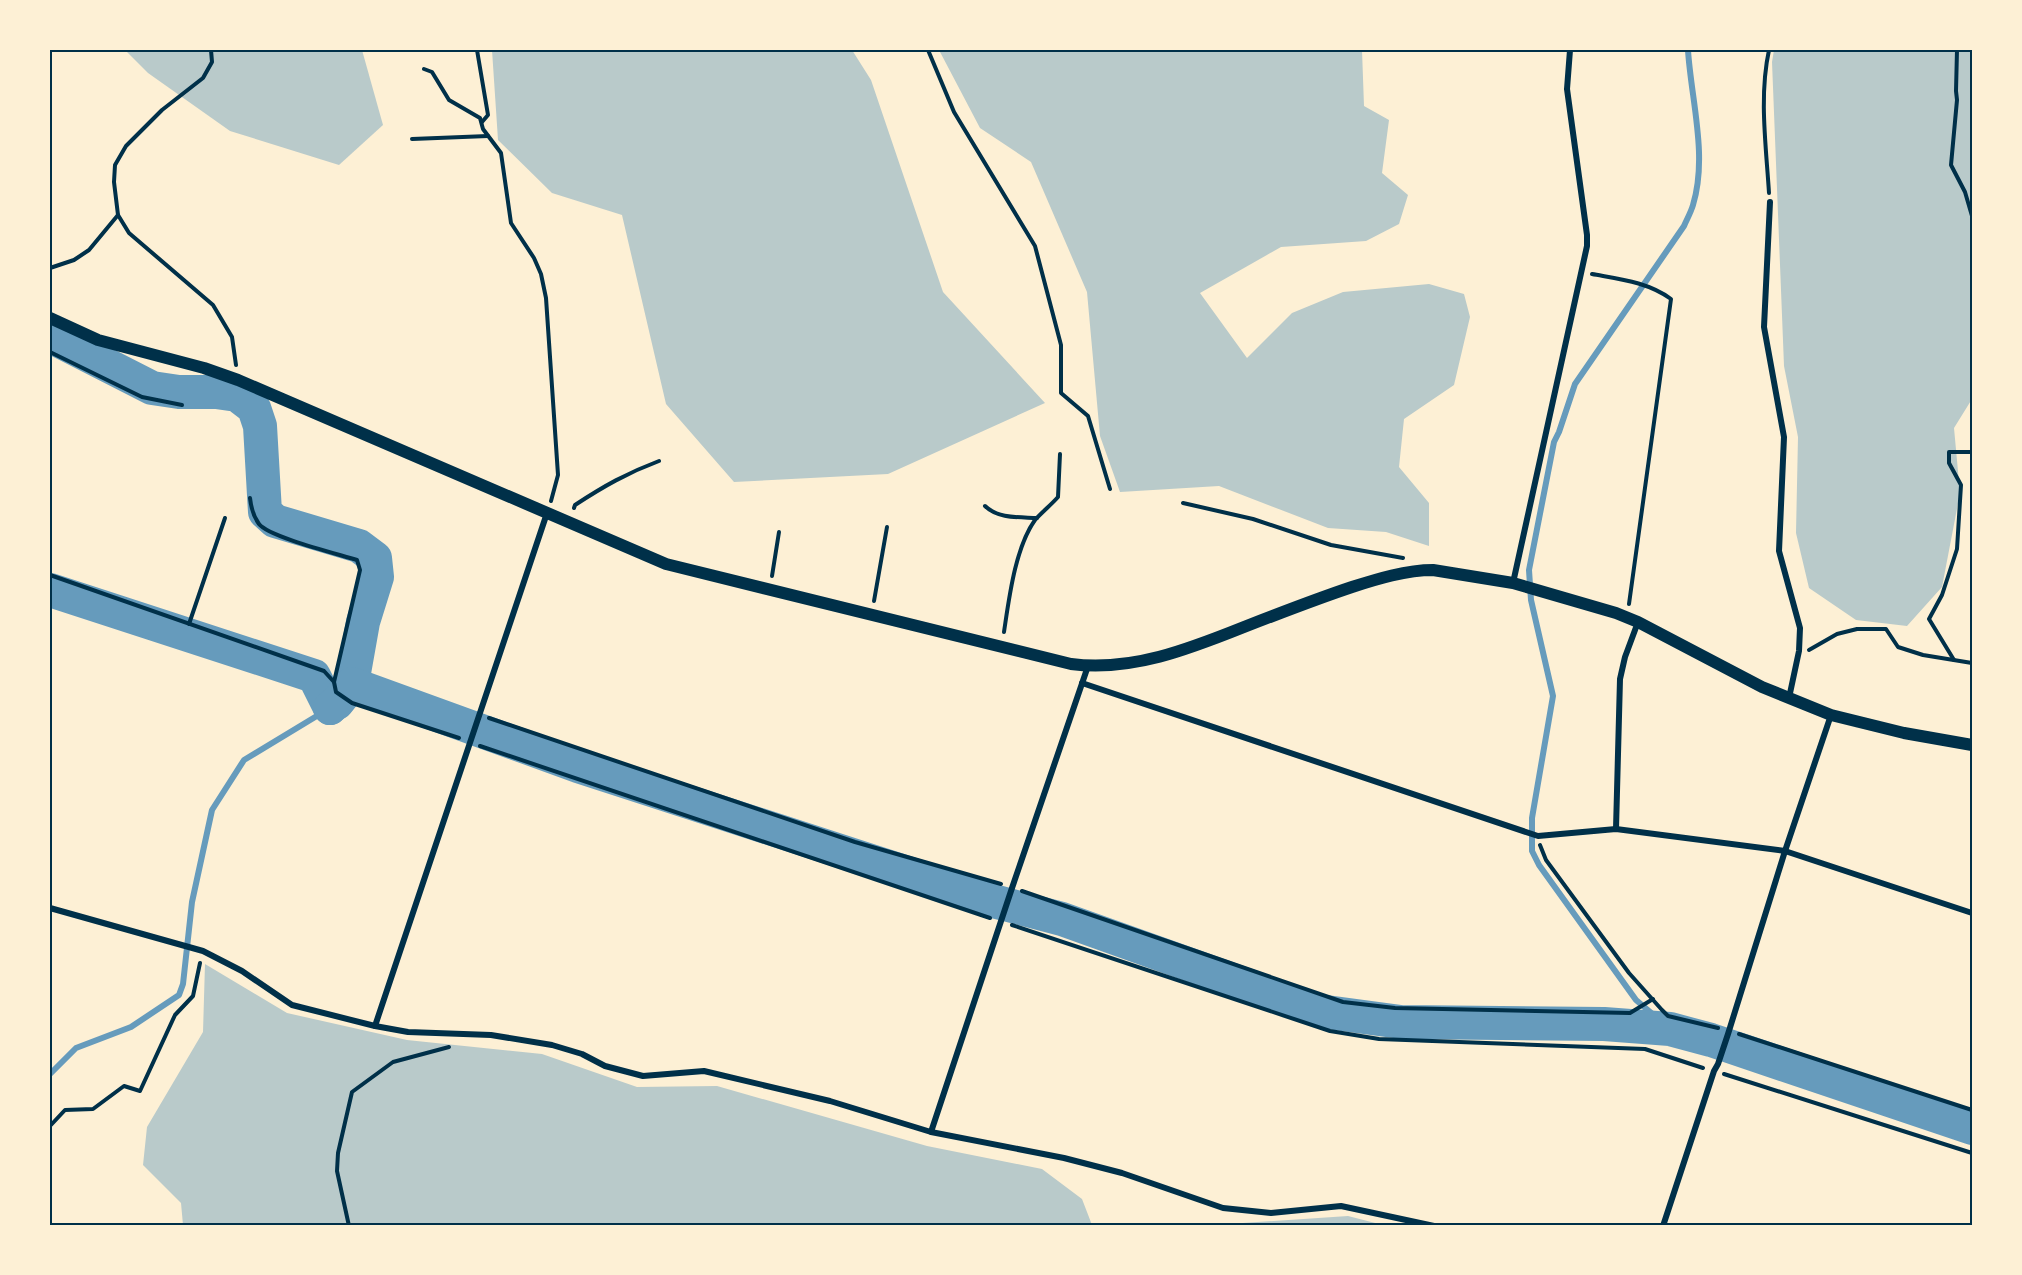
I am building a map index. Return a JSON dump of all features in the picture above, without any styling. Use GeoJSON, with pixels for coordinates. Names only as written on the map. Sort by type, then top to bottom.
{"type":"FeatureCollection","features":[{"type":"Feature","properties":{"kind":"main road"},"geometry":{"type":"LineString","coordinates":[[50,318],[98,340],[204,368],[238,380],[666,564],[1002,648],[1088,666],[1111,665],[1165,656],[1375,580],[1420,570],[1433,570],[1538,589],[1633,619],[1762,687],[1831,715],[1904,733],[1972,745]]}},
{"type":"Feature","properties":{"kind":"street"},"geometry":{"type":"LineString","coordinates":[[1513,583],[1587,246],[1568,89],[1570,50]]}},
{"type":"Feature","properties":{"kind":"street"},"geometry":{"type":"LineString","coordinates":[[1770,202],[1764,327],[1784,437],[1779,551],[1800,628],[1799,651],[1789,698]]}},
{"type":"Feature","properties":{"kind":"street"},"geometry":{"type":"LineString","coordinates":[[375,1026],[547,513]]}},
{"type":"Feature","properties":{"kind":"street"},"geometry":{"type":"LineString","coordinates":[[1616,829],[1620,679],[1633,619]]}},
{"type":"Feature","properties":{"kind":"street"},"geometry":{"type":"LineString","coordinates":[[931,1132],[1088,666]]}},
{"type":"Feature","properties":{"kind":"street"},"geometry":{"type":"LineString","coordinates":[[1082,683],[1537,835],[1616,829],[1785,851],[1972,913]]}},
{"type":"Feature","properties":{"kind":"street"},"geometry":{"type":"LineString","coordinates":[[1663,1226],[1831,715]]}},
{"type":"Feature","properties":{"kind":"street"},"geometry":{"type":"LineString","coordinates":[[50,908],[182,943],[242,971],[292,1005],[375,1026],[408,1032],[491,1035],[552,1045],[582,1054],[605,1066],[643,1076],[704,1071],[830,1101],[931,1132],[1064,1158],[1122,1173],[1223,1208],[1271,1213],[1341,1206],[1434,1226]]}},
{"type":"Feature","properties":{"kind":"path"},"geometry":{"type":"LineString","coordinates":[[211,50],[212,62],[203,78],[162,111],[126,146],[115,165],[114,183],[118,215],[129,233],[213,305],[232,337],[238,380]]}},
{"type":"Feature","properties":{"kind":"path"},"geometry":{"type":"LineString","coordinates":[[477,50],[488,115],[481,123]]}},
{"type":"Feature","properties":{"kind":"path"},"geometry":{"type":"LineString","coordinates":[[928,50],[954,112],[1035,246],[1061,345],[1061,393],[1088,416],[1110,489]]}},
{"type":"Feature","properties":{"kind":"path"},"geometry":{"type":"LineString","coordinates":[[1769,50],[1766,63],[1764,106],[1770,202]]}},
{"type":"Feature","properties":{"kind":"path"},"geometry":{"type":"LineString","coordinates":[[1957,50],[1957,100],[1951,165],[1965,192],[1972,216]]}},
{"type":"Feature","properties":{"kind":"path"},"geometry":{"type":"LineString","coordinates":[[424,69],[432,72],[449,100],[480,118],[488,136],[501,153],[511,223],[534,258],[541,274],[546,298],[558,475],[547,513]]}},
{"type":"Feature","properties":{"kind":"path"},"geometry":{"type":"LineString","coordinates":[[412,139],[488,136]]}},
{"type":"Feature","properties":{"kind":"path"},"geometry":{"type":"LineString","coordinates":[[50,268],[74,260],[89,250],[118,215]]}},
{"type":"Feature","properties":{"kind":"path"},"geometry":{"type":"LineString","coordinates":[[1581,272],[1632,281],[1659,290],[1671,299],[1633,619]]}},
{"type":"Feature","properties":{"kind":"path"},"geometry":{"type":"LineString","coordinates":[[50,351],[142,397],[182,405]]}},
{"type":"Feature","properties":{"kind":"path"},"geometry":{"type":"LineString","coordinates":[[1954,660],[1929,620],[1942,595],[1957,549],[1961,485],[1949,463],[1949,452],[1972,452]]}},
{"type":"Feature","properties":{"kind":"path"},"geometry":{"type":"LineString","coordinates":[[1002,648],[1013,579],[1024,542],[1037,518],[1058,497],[1060,454]]}},
{"type":"Feature","properties":{"kind":"path"},"geometry":{"type":"LineString","coordinates":[[567,522],[575,505],[597,490],[624,474],[659,460]]}},
{"type":"Feature","properties":{"kind":"path"},"geometry":{"type":"LineString","coordinates":[[250,498],[252,511],[260,526],[290,540],[357,560],[360,570],[334,682],[336,692],[352,703],[1330,1031],[1379,1039],[1646,1049],[1972,1153]]}},
{"type":"Feature","properties":{"kind":"path"},"geometry":{"type":"LineString","coordinates":[[1183,503],[1253,519],[1331,544],[1406,558]]}},
{"type":"Feature","properties":{"kind":"path"},"geometry":{"type":"LineString","coordinates":[[985,506],[1000,515],[1037,518]]}},
{"type":"Feature","properties":{"kind":"path"},"geometry":{"type":"LineString","coordinates":[[189,624],[225,518]]}},
{"type":"Feature","properties":{"kind":"path"},"geometry":{"type":"LineString","coordinates":[[872,614],[887,527]]}},
{"type":"Feature","properties":{"kind":"path"},"geometry":{"type":"LineString","coordinates":[[770,589],[779,532]]}},
{"type":"Feature","properties":{"kind":"path"},"geometry":{"type":"LineString","coordinates":[[50,575],[324,670],[334,682]]}},
{"type":"Feature","properties":{"kind":"path"},"geometry":{"type":"LineString","coordinates":[[1799,651],[1807,651],[1837,633],[1857,629],[1886,629],[1898,647],[1923,655],[1972,663]]}},
{"type":"Feature","properties":{"kind":"path"},"geometry":{"type":"LineString","coordinates":[[479,717],[855,842],[1011,890],[1343,1002],[1395,1008],[1634,1012],[1652,1000]]}},
{"type":"Feature","properties":{"kind":"path"},"geometry":{"type":"LineString","coordinates":[[50,1126],[65,1110],[93,1109],[124,1086],[140,1091],[176,1014],[193,996],[203,951]]}},
{"type":"Feature","properties":{"kind":"path"},"geometry":{"type":"LineString","coordinates":[[349,1226],[338,1171],[338,1152],[352,1092],[393,1062],[466,1042],[467,1034]]}},
{"type":"Feature","properties":{"kind":"shaded area"},"geometry":{"type":"Polygon","coordinates":[[[125,50],[362,50],[383,125],[339,165],[230,131],[148,73],[125,50]]]}},
{"type":"Feature","properties":{"kind":"shaded area"},"geometry":{"type":"Polygon","coordinates":[[[492,50],[852,50],[871,80],[943,292],[1045,403],[888,474],[734,482],[666,404],[622,215],[552,193],[498,140],[492,50]]]}},
{"type":"Feature","properties":{"kind":"shaded area"},"geometry":{"type":"Polygon","coordinates":[[[939,50],[1362,50],[1364,106],[1389,120],[1382,173],[1408,195],[1399,224],[1366,241],[1281,247],[1200,293],[1247,358],[1292,313],[1343,292],[1429,284],[1464,294],[1470,317],[1454,385],[1404,419],[1399,467],[1429,503],[1429,546],[1386,532],[1328,528],[1219,486],[1120,492],[1100,436],[1087,292],[1031,162],[980,128],[939,50]]]}},
{"type":"Feature","properties":{"kind":"shaded area"},"geometry":{"type":"Polygon","coordinates":[[[1774,50],[1972,50],[1972,399],[1954,428],[1960,493],[1942,587],[1907,626],[1856,620],[1809,588],[1796,533],[1798,437],[1784,366],[1772,62],[1774,50]]]}},
{"type":"Feature","properties":{"kind":"shaded area"},"geometry":{"type":"Polygon","coordinates":[[[205,964],[287,1013],[407,1040],[542,1054],[637,1087],[717,1086],[927,1146],[1042,1169],[1082,1199],[1092,1225],[183,1225],[181,1203],[143,1165],[147,1127],[203,1032],[205,964]]]}},
{"type":"Feature","properties":{"kind":"shaded area"},"geometry":{"type":"Polygon","coordinates":[[[1348,1216],[1383,1225],[1213,1225],[1348,1216]]]}},
{"type":"Feature","properties":{"kind":"waterway"},"geometry":{"type":"LineString","coordinates":[[1670,1029],[1636,1000],[1539,865],[1532,851],[1532,818],[1553,696],[1531,600],[1529,570],[1554,442],[1575,384],[1684,226],[1693,205],[1699,167],[1699,147],[1688,50]]}},
{"type":"Feature","properties":{"kind":"waterway"},"geometry":{"type":"LineString","coordinates":[[50,336],[152,388],[237,395],[254,408],[260,426],[265,512],[275,521],[359,546],[375,558],[377,577],[363,622],[352,684],[337,703]]}},
{"type":"Feature","properties":{"kind":"waterway"},"geometry":{"type":"LineString","coordinates":[[50,590],[314,676],[330,708]]}},
{"type":"Feature","properties":{"kind":"waterway"},"geometry":{"type":"LineString","coordinates":[[330,708],[352,684],[578,766],[997,902],[1062,919],[1319,1011],[1401,1022],[1604,1024],[1670,1029],[1711,1040],[1972,1128]]}},
{"type":"Feature","properties":{"kind":"waterway"},"geometry":{"type":"LineString","coordinates":[[50,1074],[76,1048],[131,1027],[179,995],[183,984],[192,902],[212,810],[244,760],[330,708]]}}]}
